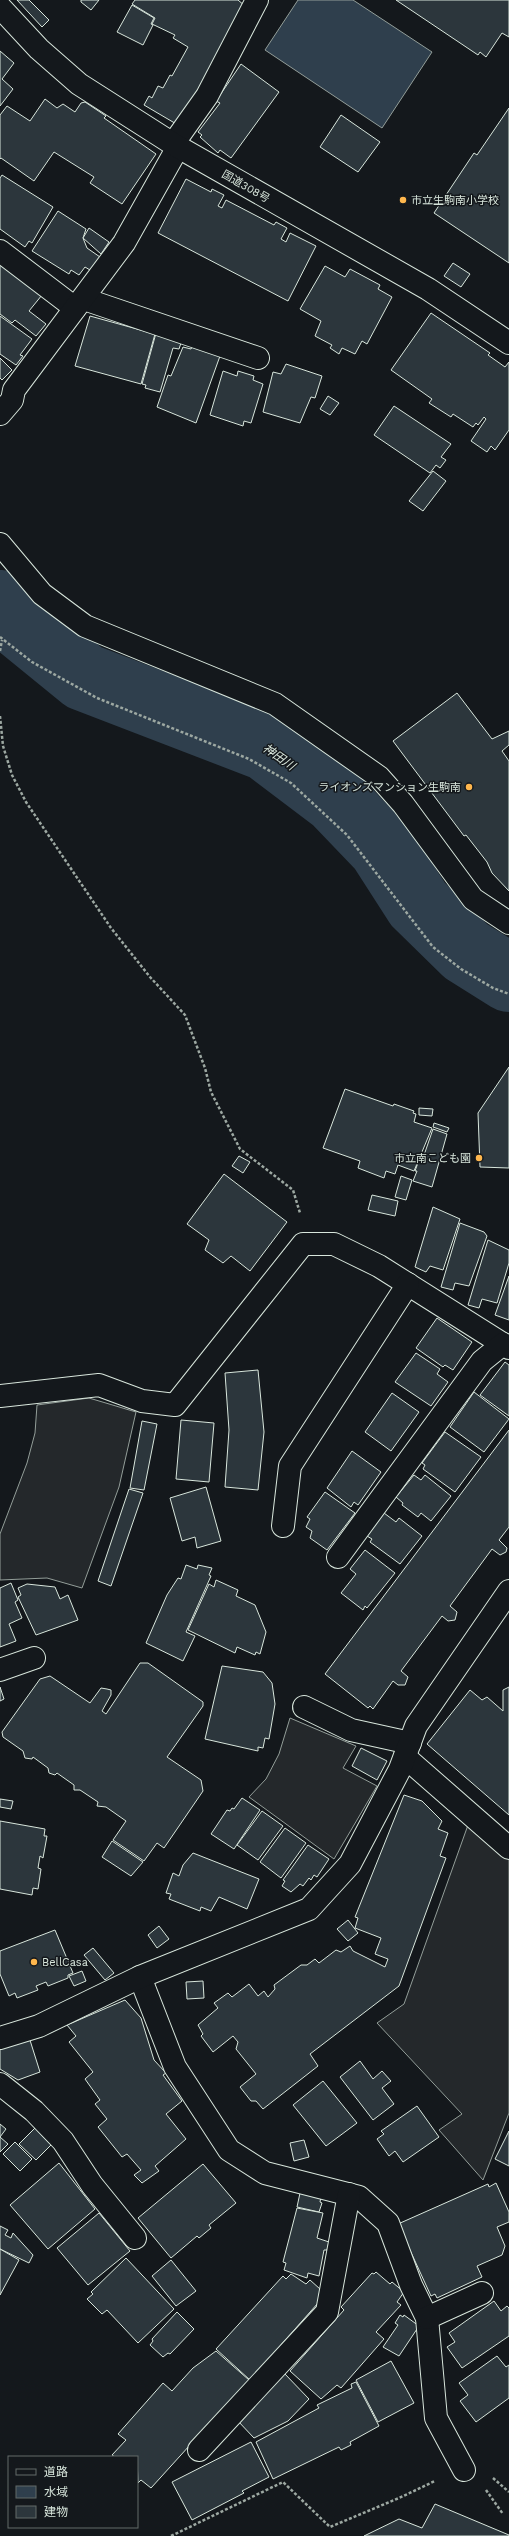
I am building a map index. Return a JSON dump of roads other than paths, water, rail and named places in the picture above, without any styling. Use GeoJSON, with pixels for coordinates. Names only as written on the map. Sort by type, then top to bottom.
{"type":"FeatureCollection","features":[{"type":"Feature","properties":{"kind":"main road"},"geometry":{"type":"LineString","coordinates":[[0,414],[12,400],[14,390],[80,304],[124,243],[175,145],[207,96],[257,0]]}},
{"type":"Feature","properties":{"kind":"main road","name":"国道308号"},"geometry":{"type":"LineString","coordinates":[[0,7],[38,50],[79,84],[175,145],[428,289],[509,343]]}},
{"type":"Feature","properties":{"kind":"main road"},"geometry":{"type":"LineString","coordinates":[[0,250],[80,304],[258,358]]}},
{"type":"Feature","properties":{"kind":"main road"},"geometry":{"type":"LineString","coordinates":[[0,544],[42,594],[85,626],[275,704],[379,777],[403,804],[473,899],[509,923]]}},
{"type":"Feature","properties":{"kind":"main road"},"geometry":{"type":"LineString","coordinates":[[0,1396],[99,1384],[142,1401],[174,1406],[303,1244],[334,1244],[379,1266],[506,1346],[482,1361],[338,1557]]}},
{"type":"Feature","properties":{"kind":"main road"},"geometry":{"type":"LineString","coordinates":[[283,1526],[290,1466],[408,1284]]}},
{"type":"Feature","properties":{"kind":"main road"},"geometry":{"type":"LineString","coordinates":[[0,2038],[39,2026],[140,1977],[309,1908],[350,1864],[407,1750],[416,1726],[509,1591]]}},
{"type":"Feature","properties":{"kind":"main road"},"geometry":{"type":"LineString","coordinates":[[0,1670],[34,1658]]}},
{"type":"Feature","properties":{"kind":"main road"},"geometry":{"type":"LineString","coordinates":[[304,1707],[351,1730],[407,1750],[509,1848]]}},
{"type":"Feature","properties":{"kind":"main road"},"geometry":{"type":"LineString","coordinates":[[140,1977],[174,2067],[229,2150],[265,2173],[359,2197],[388,2223],[411,2285],[427,2318],[436,2418],[464,2470]]}},
{"type":"Feature","properties":{"kind":"main road"},"geometry":{"type":"LineString","coordinates":[[0,2084],[34,2111],[63,2141],[92,2185],[135,2238]]}},
{"type":"Feature","properties":{"kind":"main road"},"geometry":{"type":"LineString","coordinates":[[199,2450],[327,2312],[350,2194]]}},
{"type":"Feature","properties":{"kind":"main road"},"geometry":{"type":"LineString","coordinates":[[427,2318],[482,2293]]}},
{"type":"Feature","properties":{"kind":"water"},"geometry":{"type":"Polygon","coordinates":[[[298,0],[353,0],[432,52],[382,128],[265,50],[298,0]]]}},
{"type":"Feature","properties":{"kind":"waterway","name":"神田川"},"geometry":{"type":"LineString","coordinates":[[0,604],[15,621],[84,677],[266,747],[336,800],[382,848],[418,904],[466,951],[509,978]]}},
{"type":"Feature","properties":{"kind":"place","name":"市立生駒南小学校"},"geometry":{"type":"Point","coordinates":[403,200]}},
{"type":"Feature","properties":{"kind":"place","name":"ライオンズマンション生駒南"},"geometry":{"type":"Point","coordinates":[469,787]}},
{"type":"Feature","properties":{"kind":"place","name":"市立南こども園"},"geometry":{"type":"Point","coordinates":[479,1158]}},
{"type":"Feature","properties":{"kind":"place","name":"BellCasa"},"geometry":{"type":"Point","coordinates":[34,1962]}}]}
